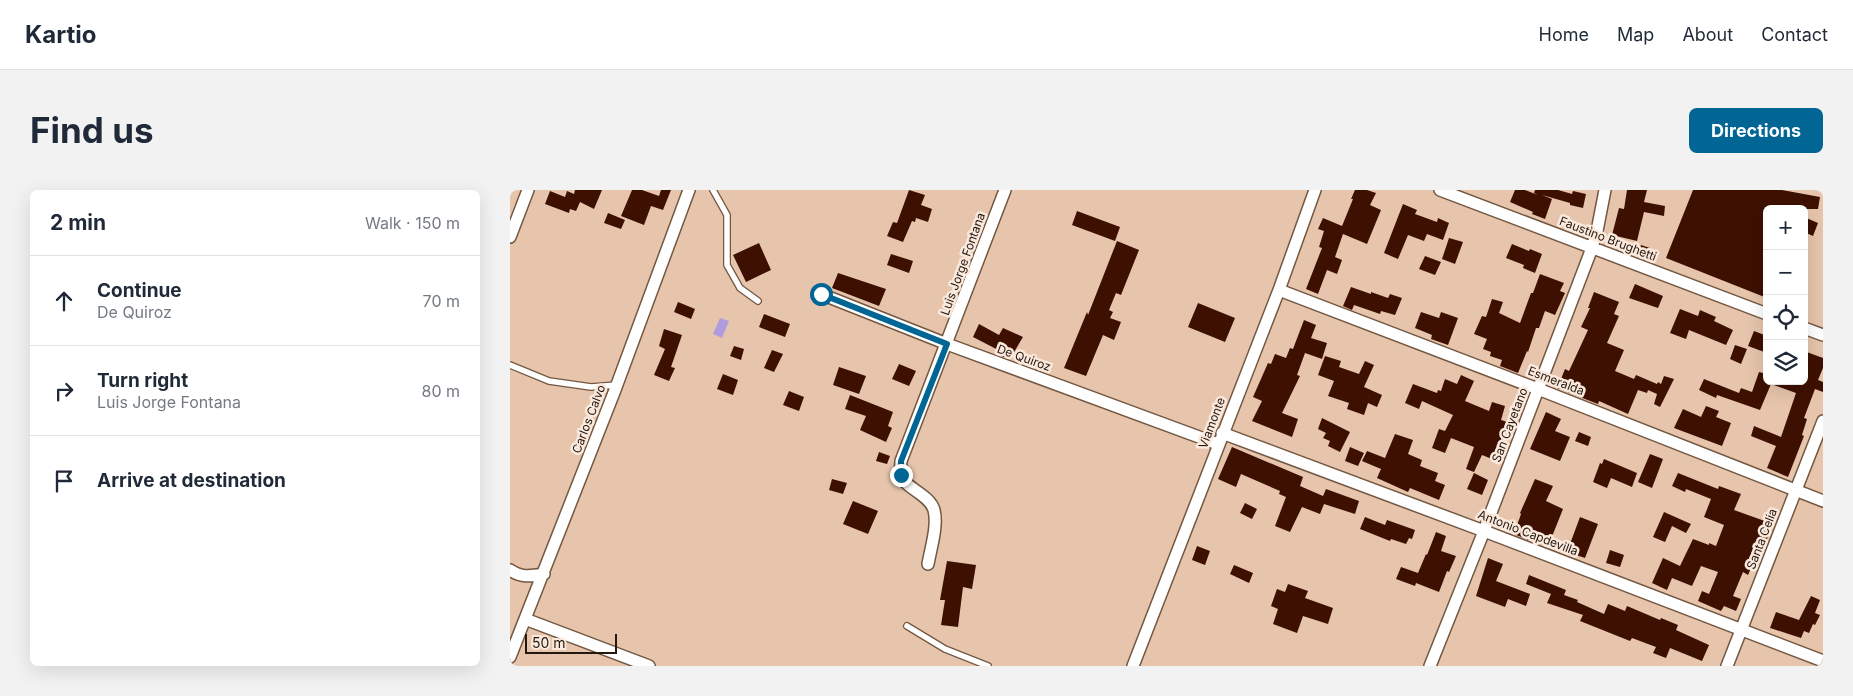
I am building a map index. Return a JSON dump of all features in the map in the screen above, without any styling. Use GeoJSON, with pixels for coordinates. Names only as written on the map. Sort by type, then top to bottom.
{"type":"FeatureCollection","features":[{"type":"Feature","properties":{"kind":"street"},"geometry":{"type":"LineString","coordinates":[[510,237],[528,190]]}},
{"type":"Feature","properties":{"kind":"street","name":"Carlos Calvo"},"geometry":{"type":"LineString","coordinates":[[510,657],[617,385],[689,190]]}},
{"type":"Feature","properties":{"kind":"street","name":"Luis Jorge Fontana"},"geometry":{"type":"LineString","coordinates":[[928,564],[935,521],[934,508],[925,496],[905,482],[901,475],[901,461],[1005,190]]}},
{"type":"Feature","properties":{"kind":"street","name":"Viamonte"},"geometry":{"type":"LineString","coordinates":[[1133,666],[1222,432],[1279,290],[1315,190]]}},
{"type":"Feature","properties":{"kind":"street","name":"Faustino Brughetti"},"geometry":{"type":"LineString","coordinates":[[1440,190],[1763,312]]}},
{"type":"Feature","properties":{"kind":"street","name":"San Cayetano"},"geometry":{"type":"LineString","coordinates":[[1430,666],[1484,531],[1592,248],[1605,190]]}},
{"type":"Feature","properties":{"kind":"street","name":"Esmeralda"},"geometry":{"type":"LineString","coordinates":[[1279,290],[1823,501]]}},
{"type":"Feature","properties":{"kind":"street","name":"De Quiroz"},"geometry":{"type":"LineString","coordinates":[[821,294],[947,344],[1218,444]]}},
{"type":"Feature","properties":{"kind":"street"},"geometry":{"type":"LineString","coordinates":[[1808,329],[1823,335]]}},
{"type":"Feature","properties":{"kind":"street","name":"Santa Celia"},"geometry":{"type":"LineString","coordinates":[[1727,666],[1823,422]]}},
{"type":"Feature","properties":{"kind":"street","name":"Antonio Capdevilla"},"geometry":{"type":"LineString","coordinates":[[1222,432],[1823,661]]}},
{"type":"Feature","properties":{"kind":"street"},"geometry":{"type":"LineString","coordinates":[[510,570],[515,574],[525,576],[544,574]]}},
{"type":"Feature","properties":{"kind":"street"},"geometry":{"type":"LineString","coordinates":[[525,620],[649,666]]}},
{"type":"Feature","properties":{"kind":"lane"},"geometry":{"type":"LineString","coordinates":[[713,190],[727,215],[727,265],[740,288],[758,301]]}},
{"type":"Feature","properties":{"kind":"lane"},"geometry":{"type":"LineString","coordinates":[[510,365],[549,380],[591,387],[617,385]]}},
{"type":"Feature","properties":{"kind":"lane"},"geometry":{"type":"LineString","coordinates":[[906,626],[945,649],[988,666]]}},
{"type":"Feature","properties":{"kind":"shaded area"},"geometry":{"type":"Polygon","coordinates":[[[720,318],[729,321],[722,338],[713,334],[720,318]]]}},
{"type":"Feature","properties":{"kind":"building"},"geometry":{"type":"Polygon","coordinates":[[[575,190],[602,190],[594,209],[580,202],[576,211],[570,209],[569,213],[545,204],[550,191],[565,197],[567,191],[574,194],[575,190]]]}},
{"type":"Feature","properties":{"kind":"building"},"geometry":{"type":"Polygon","coordinates":[[[632,190],[642,190],[659,196],[661,190],[671,190],[663,210],[651,206],[644,225],[621,216],[632,190]]]}},
{"type":"Feature","properties":{"kind":"building"},"geometry":{"type":"Polygon","coordinates":[[[909,190],[925,195],[921,205],[932,209],[928,222],[916,218],[915,222],[912,221],[903,242],[887,236],[893,222],[897,223],[909,190]]]}},
{"type":"Feature","properties":{"kind":"building"},"geometry":{"type":"Polygon","coordinates":[[[1355,190],[1367,190],[1376,193],[1370,205],[1381,210],[1367,244],[1343,234],[1335,257],[1342,260],[1337,274],[1327,270],[1318,294],[1306,289],[1322,248],[1319,247],[1324,231],[1318,229],[1323,218],[1342,226],[1355,190]]]}},
{"type":"Feature","properties":{"kind":"building"},"geometry":{"type":"Polygon","coordinates":[[[1515,190],[1525,190],[1538,195],[1534,193],[1535,190],[1558,190],[1572,194],[1573,191],[1586,194],[1583,208],[1542,195],[1552,199],[1545,219],[1510,202],[1515,190]]]}},
{"type":"Feature","properties":{"kind":"building"},"geometry":{"type":"Polygon","coordinates":[[[1627,190],[1647,190],[1644,202],[1665,206],[1664,216],[1644,212],[1637,241],[1612,235],[1619,208],[1624,209],[1627,190]]]}},
{"type":"Feature","properties":{"kind":"building"},"geometry":{"type":"Polygon","coordinates":[[[1693,190],[1782,190],[1820,197],[1818,209],[1808,209],[1808,205],[1763,205],[1763,296],[1666,258],[1693,190]]]}},
{"type":"Feature","properties":{"kind":"building"},"geometry":{"type":"Polygon","coordinates":[[[1403,204],[1417,210],[1415,214],[1437,222],[1438,218],[1449,223],[1443,240],[1427,234],[1424,241],[1408,235],[1398,259],[1384,253],[1403,204]]]}},
{"type":"Feature","properties":{"kind":"building"},"geometry":{"type":"Polygon","coordinates":[[[1077,211],[1120,227],[1115,241],[1072,225],[1077,211]]]}},
{"type":"Feature","properties":{"kind":"building"},"geometry":{"type":"Polygon","coordinates":[[[608,213],[625,220],[621,229],[604,223],[608,213]]]}},
{"type":"Feature","properties":{"kind":"building"},"geometry":{"type":"Polygon","coordinates":[[[1808,219],[1818,223],[1813,236],[1808,234],[1808,219]]]}},
{"type":"Feature","properties":{"kind":"building"},"geometry":{"type":"Polygon","coordinates":[[[1449,238],[1463,242],[1455,264],[1442,259],[1449,238]]]}},
{"type":"Feature","properties":{"kind":"building"},"geometry":{"type":"Polygon","coordinates":[[[1117,241],[1139,250],[1121,295],[1116,293],[1109,310],[1113,312],[1110,318],[1121,322],[1114,340],[1103,335],[1086,376],[1064,368],[1087,312],[1088,315],[1117,241]]]}},
{"type":"Feature","properties":{"kind":"building"},"geometry":{"type":"Polygon","coordinates":[[[759,243],[771,270],[746,282],[733,255],[759,243]]]}},
{"type":"Feature","properties":{"kind":"building"},"geometry":{"type":"Polygon","coordinates":[[[1512,244],[1542,254],[1535,273],[1523,268],[1524,265],[1506,258],[1512,244]]]}},
{"type":"Feature","properties":{"kind":"building"},"geometry":{"type":"Polygon","coordinates":[[[1641,245],[1650,248],[1646,258],[1637,255],[1641,245]]]}},
{"type":"Feature","properties":{"kind":"building"},"geometry":{"type":"Polygon","coordinates":[[[891,254],[913,261],[909,273],[887,265],[891,254]]]}},
{"type":"Feature","properties":{"kind":"building"},"geometry":{"type":"Polygon","coordinates":[[[1425,256],[1441,262],[1435,275],[1419,269],[1425,256]]]}},
{"type":"Feature","properties":{"kind":"building"},"geometry":{"type":"Polygon","coordinates":[[[838,273],[886,289],[879,306],[832,288],[838,273]]]}},
{"type":"Feature","properties":{"kind":"building"},"geometry":{"type":"Polygon","coordinates":[[[1540,274],[1564,283],[1560,291],[1565,293],[1555,315],[1545,311],[1518,373],[1500,366],[1502,360],[1490,356],[1491,352],[1483,349],[1487,339],[1474,334],[1482,316],[1486,317],[1492,299],[1503,302],[1499,313],[1520,323],[1540,274]]]}},
{"type":"Feature","properties":{"kind":"building"},"geometry":{"type":"Polygon","coordinates":[[[1635,284],[1663,296],[1658,308],[1629,298],[1635,284]]]}},
{"type":"Feature","properties":{"kind":"building"},"geometry":{"type":"Polygon","coordinates":[[[1351,287],[1388,298],[1390,294],[1402,298],[1395,315],[1381,311],[1380,314],[1354,305],[1352,310],[1343,306],[1351,287]]]}},
{"type":"Feature","properties":{"kind":"building"},"geometry":{"type":"Polygon","coordinates":[[[1594,292],[1619,302],[1614,314],[1619,316],[1607,343],[1624,350],[1615,371],[1634,379],[1636,375],[1657,384],[1658,382],[1661,384],[1664,376],[1674,379],[1660,407],[1654,404],[1657,394],[1648,390],[1647,393],[1638,390],[1628,414],[1599,401],[1598,404],[1554,387],[1559,378],[1561,379],[1565,369],[1569,371],[1588,330],[1581,327],[1590,308],[1588,308],[1594,292]]]}},
{"type":"Feature","properties":{"kind":"building"},"geometry":{"type":"Polygon","coordinates":[[[678,302],[695,309],[691,319],[674,312],[678,302]]]}},
{"type":"Feature","properties":{"kind":"building"},"geometry":{"type":"Polygon","coordinates":[[[1198,303],[1235,318],[1225,342],[1188,327],[1198,303]]]}},
{"type":"Feature","properties":{"kind":"building"},"geometry":{"type":"Polygon","coordinates":[[[1680,309],[1698,316],[1700,310],[1716,317],[1714,321],[1733,330],[1726,345],[1689,330],[1686,339],[1670,333],[1680,309]]]}},
{"type":"Feature","properties":{"kind":"building"},"geometry":{"type":"Polygon","coordinates":[[[1421,312],[1439,318],[1441,312],[1458,318],[1448,345],[1431,339],[1432,335],[1415,328],[1421,312]]]}},
{"type":"Feature","properties":{"kind":"building"},"geometry":{"type":"Polygon","coordinates":[[[764,314],[790,324],[785,337],[759,327],[764,314]]]}},
{"type":"Feature","properties":{"kind":"building"},"geometry":{"type":"Polygon","coordinates":[[[1304,320],[1316,325],[1311,338],[1327,343],[1322,359],[1305,353],[1297,375],[1300,376],[1282,413],[1298,419],[1292,437],[1252,421],[1262,401],[1253,397],[1268,363],[1271,364],[1275,354],[1286,358],[1290,348],[1293,349],[1304,320]]]}},
{"type":"Feature","properties":{"kind":"building"},"geometry":{"type":"Polygon","coordinates":[[[979,324],[999,335],[1003,328],[1023,337],[1010,359],[1001,356],[1002,352],[973,337],[979,324]]]}},
{"type":"Feature","properties":{"kind":"building"},"geometry":{"type":"Polygon","coordinates":[[[664,329],[682,335],[671,367],[675,368],[669,381],[654,375],[665,349],[659,346],[664,329]]]}},
{"type":"Feature","properties":{"kind":"building"},"geometry":{"type":"Polygon","coordinates":[[[1754,331],[1763,334],[1763,352],[1748,346],[1754,331]]]}},
{"type":"Feature","properties":{"kind":"building"},"geometry":{"type":"Polygon","coordinates":[[[1735,345],[1747,349],[1741,364],[1730,359],[1735,345]]]}},
{"type":"Feature","properties":{"kind":"building"},"geometry":{"type":"Polygon","coordinates":[[[734,346],[744,349],[741,360],[730,356],[734,346]]]}},
{"type":"Feature","properties":{"kind":"building"},"geometry":{"type":"Polygon","coordinates":[[[772,350],[783,354],[774,372],[764,368],[772,350]]]}},
{"type":"Feature","properties":{"kind":"building"},"geometry":{"type":"Polygon","coordinates":[[[1808,352],[1823,358],[1823,368],[1818,380],[1823,382],[1823,392],[1815,389],[1804,418],[1807,419],[1802,435],[1804,436],[1788,477],[1767,468],[1776,446],[1751,436],[1754,426],[1781,437],[1796,393],[1774,385],[1808,385],[1808,352]]]}},
{"type":"Feature","properties":{"kind":"building"},"geometry":{"type":"Polygon","coordinates":[[[1325,356],[1341,361],[1339,367],[1359,374],[1365,361],[1374,365],[1364,387],[1382,395],[1377,407],[1368,403],[1364,415],[1347,409],[1349,403],[1328,396],[1334,381],[1318,375],[1325,356]]]}},
{"type":"Feature","properties":{"kind":"building"},"geometry":{"type":"Polygon","coordinates":[[[899,364],[916,371],[909,386],[892,379],[899,364]]]}},
{"type":"Feature","properties":{"kind":"building"},"geometry":{"type":"Polygon","coordinates":[[[839,367],[866,376],[859,394],[833,385],[839,367]]]}},
{"type":"Feature","properties":{"kind":"building"},"geometry":{"type":"Polygon","coordinates":[[[1759,372],[1763,373],[1763,385],[1771,385],[1760,410],[1717,395],[1716,398],[1699,390],[1704,379],[1739,393],[1741,388],[1752,392],[1759,372]]]}},
{"type":"Feature","properties":{"kind":"building"},"geometry":{"type":"Polygon","coordinates":[[[723,374],[738,380],[733,395],[717,389],[723,374]]]}},
{"type":"Feature","properties":{"kind":"building"},"geometry":{"type":"Polygon","coordinates":[[[1461,375],[1474,381],[1465,401],[1489,411],[1492,402],[1505,406],[1501,420],[1511,423],[1507,434],[1504,433],[1492,459],[1482,455],[1474,472],[1466,469],[1474,447],[1451,438],[1445,453],[1432,448],[1439,429],[1445,431],[1453,415],[1422,401],[1419,409],[1405,403],[1413,384],[1437,393],[1438,390],[1441,391],[1445,379],[1457,384],[1461,375]]]}},
{"type":"Feature","properties":{"kind":"building"},"geometry":{"type":"Polygon","coordinates":[[[789,391],[804,397],[799,411],[783,405],[789,391]]]}},
{"type":"Feature","properties":{"kind":"building"},"geometry":{"type":"Polygon","coordinates":[[[850,395],[893,412],[888,426],[892,428],[886,442],[860,430],[866,416],[845,409],[850,395]]]}},
{"type":"Feature","properties":{"kind":"building"},"geometry":{"type":"Polygon","coordinates":[[[1706,406],[1719,411],[1716,417],[1731,423],[1722,446],[1674,428],[1683,409],[1701,417],[1706,406]]]}},
{"type":"Feature","properties":{"kind":"building"},"geometry":{"type":"Polygon","coordinates":[[[1546,412],[1561,419],[1555,431],[1570,437],[1560,461],[1530,449],[1546,412]]]}},
{"type":"Feature","properties":{"kind":"building"},"geometry":{"type":"Polygon","coordinates":[[[1322,418],[1350,432],[1340,452],[1328,446],[1330,441],[1323,438],[1326,433],[1318,429],[1322,418]]]}},
{"type":"Feature","properties":{"kind":"building"},"geometry":{"type":"Polygon","coordinates":[[[1579,432],[1591,437],[1588,446],[1575,441],[1579,432]]]}},
{"type":"Feature","properties":{"kind":"building"},"geometry":{"type":"Polygon","coordinates":[[[1395,434],[1413,440],[1408,454],[1422,460],[1420,466],[1438,473],[1435,481],[1445,485],[1439,500],[1410,488],[1408,492],[1377,478],[1381,469],[1362,461],[1367,451],[1385,458],[1395,434]]]}},
{"type":"Feature","properties":{"kind":"building"},"geometry":{"type":"Polygon","coordinates":[[[1232,447],[1303,477],[1300,486],[1323,496],[1326,489],[1359,501],[1355,514],[1324,504],[1320,514],[1302,507],[1290,532],[1275,526],[1286,497],[1279,494],[1280,491],[1241,474],[1236,487],[1218,479],[1232,447]]]}},
{"type":"Feature","properties":{"kind":"building"},"geometry":{"type":"Polygon","coordinates":[[[1350,447],[1364,453],[1358,466],[1345,461],[1350,447]]]}},
{"type":"Feature","properties":{"kind":"building"},"geometry":{"type":"Polygon","coordinates":[[[879,452],[890,456],[887,464],[876,461],[879,452]]]}},
{"type":"Feature","properties":{"kind":"building"},"geometry":{"type":"Polygon","coordinates":[[[1650,454],[1663,459],[1652,488],[1638,482],[1650,454]]]}},
{"type":"Feature","properties":{"kind":"building"},"geometry":{"type":"Polygon","coordinates":[[[1604,459],[1637,473],[1632,487],[1611,478],[1607,488],[1593,482],[1600,463],[1602,464],[1604,459]]]}},
{"type":"Feature","properties":{"kind":"building"},"geometry":{"type":"Polygon","coordinates":[[[1474,473],[1488,480],[1482,495],[1467,489],[1474,473]]]}},
{"type":"Feature","properties":{"kind":"building"},"geometry":{"type":"Polygon","coordinates":[[[1678,473],[1718,489],[1719,486],[1741,494],[1734,510],[1773,524],[1765,544],[1756,541],[1749,559],[1754,561],[1748,575],[1743,572],[1733,596],[1741,599],[1736,611],[1724,606],[1721,611],[1698,601],[1702,591],[1709,594],[1718,572],[1701,566],[1692,586],[1672,578],[1667,590],[1652,583],[1663,558],[1680,566],[1693,539],[1716,546],[1724,525],[1704,517],[1711,499],[1686,489],[1685,492],[1672,486],[1678,473]]]}},
{"type":"Feature","properties":{"kind":"building"},"geometry":{"type":"Polygon","coordinates":[[[832,479],[847,483],[843,494],[829,490],[832,479]]]}},
{"type":"Feature","properties":{"kind":"building"},"geometry":{"type":"Polygon","coordinates":[[[1535,479],[1553,486],[1546,501],[1563,509],[1549,544],[1533,537],[1531,541],[1514,534],[1520,513],[1535,479]]]}},
{"type":"Feature","properties":{"kind":"building"},"geometry":{"type":"Polygon","coordinates":[[[853,501],[878,511],[868,534],[843,524],[853,501]]]}},
{"type":"Feature","properties":{"kind":"building"},"geometry":{"type":"Polygon","coordinates":[[[1245,503],[1257,509],[1252,519],[1240,513],[1245,503]]]}},
{"type":"Feature","properties":{"kind":"building"},"geometry":{"type":"Polygon","coordinates":[[[1664,512],[1691,524],[1686,533],[1672,526],[1665,542],[1653,537],[1664,512]]]}},
{"type":"Feature","properties":{"kind":"building"},"geometry":{"type":"Polygon","coordinates":[[[1365,517],[1385,525],[1387,520],[1415,530],[1412,539],[1409,538],[1406,544],[1391,539],[1390,541],[1360,529],[1365,517]]]}},
{"type":"Feature","properties":{"kind":"building"},"geometry":{"type":"Polygon","coordinates":[[[1580,517],[1598,524],[1585,558],[1567,552],[1580,517]]]}},
{"type":"Feature","properties":{"kind":"building"},"geometry":{"type":"Polygon","coordinates":[[[1436,532],[1446,536],[1441,551],[1456,556],[1449,572],[1447,571],[1439,592],[1416,583],[1415,586],[1396,579],[1401,567],[1418,573],[1436,532]]]}},
{"type":"Feature","properties":{"kind":"building"},"geometry":{"type":"Polygon","coordinates":[[[1197,546],[1210,551],[1205,565],[1192,560],[1197,546]]]}},
{"type":"Feature","properties":{"kind":"building"},"geometry":{"type":"Polygon","coordinates":[[[1610,550],[1624,555],[1620,567],[1606,563],[1610,550]]]}},
{"type":"Feature","properties":{"kind":"building"},"geometry":{"type":"Polygon","coordinates":[[[1488,558],[1503,564],[1496,581],[1530,594],[1526,606],[1508,599],[1505,607],[1476,596],[1488,558]]]}},
{"type":"Feature","properties":{"kind":"building"},"geometry":{"type":"Polygon","coordinates":[[[947,561],[976,565],[972,589],[963,587],[958,627],[941,625],[945,600],[940,600],[947,561]]]}},
{"type":"Feature","properties":{"kind":"building"},"geometry":{"type":"Polygon","coordinates":[[[1234,565],[1253,573],[1249,583],[1230,574],[1234,565]]]}},
{"type":"Feature","properties":{"kind":"building"},"geometry":{"type":"Polygon","coordinates":[[[1529,575],[1566,590],[1564,595],[1604,614],[1608,604],[1625,611],[1627,606],[1660,620],[1661,618],[1678,625],[1676,630],[1709,645],[1702,661],[1670,648],[1666,658],[1653,653],[1656,647],[1632,638],[1630,641],[1580,621],[1583,615],[1547,603],[1551,594],[1526,584],[1529,575]]]}},
{"type":"Feature","properties":{"kind":"building"},"geometry":{"type":"Polygon","coordinates":[[[1288,584],[1308,591],[1305,598],[1333,608],[1328,624],[1303,616],[1297,633],[1273,624],[1278,609],[1271,606],[1277,589],[1285,592],[1288,584]]]}},
{"type":"Feature","properties":{"kind":"building"},"geometry":{"type":"Polygon","coordinates":[[[1811,596],[1820,600],[1815,613],[1820,615],[1809,633],[1804,631],[1801,638],[1770,628],[1776,612],[1799,620],[1811,596]]]}},
{"type":"Feature","properties":{"kind":"route"},"geometry":{"type":"LineString","coordinates":[[821,294],[947,344],[901,461],[901,475]]}}]}
